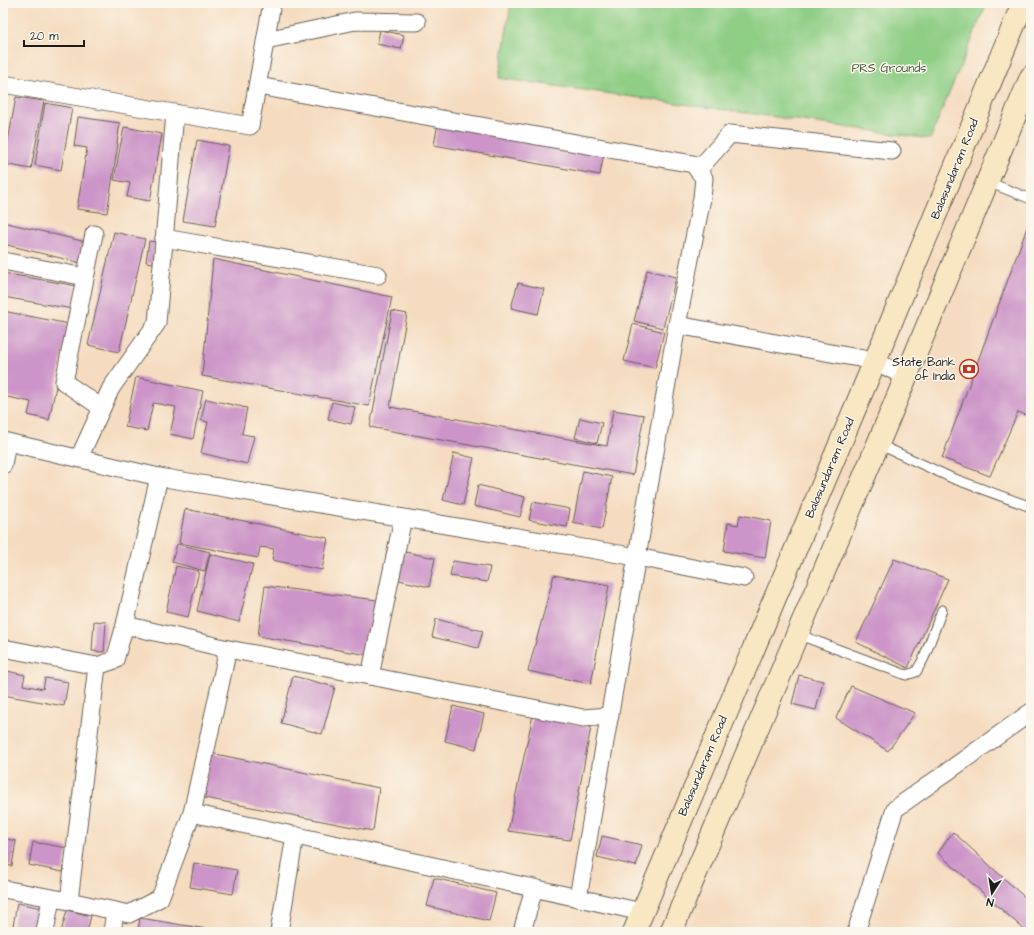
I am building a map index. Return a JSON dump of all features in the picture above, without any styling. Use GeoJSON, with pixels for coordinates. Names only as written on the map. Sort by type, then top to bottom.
{"type":"FeatureCollection","features":[{"type":"Feature","properties":{"kind":"main road","name":"Balasundaram Road"},"geometry":{"type":"LineString","coordinates":[[634,932],[875,361],[1023,3]]}},
{"type":"Feature","properties":{"kind":"main road"},"geometry":{"type":"LineString","coordinates":[[671,932],[878,444],[1031,77]]}},
{"type":"Feature","properties":{"kind":"street"},"geometry":{"type":"LineString","coordinates":[[3,84],[250,126],[272,3]]}},
{"type":"Feature","properties":{"kind":"street"},"geometry":{"type":"LineString","coordinates":[[266,40],[355,21],[417,22]]}},
{"type":"Feature","properties":{"kind":"street"},"geometry":{"type":"LineString","coordinates":[[258,86],[693,164],[704,178],[702,198],[677,325],[578,898]]}},
{"type":"Feature","properties":{"kind":"street"},"geometry":{"type":"LineString","coordinates":[[79,458],[110,388],[157,323],[175,113]]}},
{"type":"Feature","properties":{"kind":"street"},"geometry":{"type":"LineString","coordinates":[[698,170],[730,134],[892,151]]}},
{"type":"Feature","properties":{"kind":"street"},"geometry":{"type":"LineString","coordinates":[[94,234],[64,382],[102,408]]}},
{"type":"Feature","properties":{"kind":"street"},"geometry":{"type":"LineString","coordinates":[[164,238],[378,275]]}},
{"type":"Feature","properties":{"kind":"street"},"geometry":{"type":"LineString","coordinates":[[3,262],[85,277]]}},
{"type":"Feature","properties":{"kind":"street"},"geometry":{"type":"LineString","coordinates":[[677,325],[875,361],[906,377]]}},
{"type":"Feature","properties":{"kind":"street"},"geometry":{"type":"LineString","coordinates":[[3,464],[5,442],[159,477],[637,557],[744,578]]}},
{"type":"Feature","properties":{"kind":"street"},"geometry":{"type":"LineString","coordinates":[[3,648],[97,666],[115,660],[125,625],[159,477]]}},
{"type":"Feature","properties":{"kind":"street"},"geometry":{"type":"LineString","coordinates":[[370,676],[403,518]]}},
{"type":"Feature","properties":{"kind":"street"},"geometry":{"type":"LineString","coordinates":[[125,625],[228,649],[583,718],[610,716]]}},
{"type":"Feature","properties":{"kind":"street"},"geometry":{"type":"LineString","coordinates":[[3,889],[129,914],[160,898],[192,813],[228,649]]}},
{"type":"Feature","properties":{"kind":"street"},"geometry":{"type":"LineString","coordinates":[[69,901],[97,666]]}},
{"type":"Feature","properties":{"kind":"street"},"geometry":{"type":"LineString","coordinates":[[856,932],[894,809],[1031,712]]}},
{"type":"Feature","properties":{"kind":"street"},"geometry":{"type":"LineString","coordinates":[[192,813],[642,912]]}},
{"type":"Feature","properties":{"kind":"street"},"geometry":{"type":"LineString","coordinates":[[279,932],[295,835]]}},
{"type":"Feature","properties":{"kind":"street"},"geometry":{"type":"LineString","coordinates":[[522,932],[534,888]]}},
{"type":"Feature","properties":{"kind":"street"},"geometry":{"type":"LineString","coordinates":[[44,932],[51,898]]}},
{"type":"Feature","properties":{"kind":"street"},"geometry":{"type":"LineString","coordinates":[[112,932],[115,911]]}},
{"type":"Feature","properties":{"kind":"lane"},"geometry":{"type":"LineString","coordinates":[[988,182],[1031,199]]}},
{"type":"Feature","properties":{"kind":"lane"},"geometry":{"type":"LineString","coordinates":[[878,444],[952,478],[1031,507]]}},
{"type":"Feature","properties":{"kind":"lane"},"geometry":{"type":"LineString","coordinates":[[797,634],[906,675],[916,672],[924,658],[942,610]]}},
{"type":"Feature","properties":{"kind":"green space","name":"PRS Grounds"},"geometry":{"type":"Polygon","coordinates":[[[511,3],[987,3],[930,139],[499,78],[511,3]]]}},
{"type":"Feature","properties":{"kind":"building"},"geometry":{"type":"Polygon","coordinates":[[[380,30],[404,35],[401,49],[377,44],[380,30]]]}},
{"type":"Feature","properties":{"kind":"building"},"geometry":{"type":"Polygon","coordinates":[[[16,97],[44,101],[31,169],[4,164],[16,97]]]}},
{"type":"Feature","properties":{"kind":"building"},"geometry":{"type":"Polygon","coordinates":[[[45,103],[72,108],[61,170],[35,165],[45,103]]]}},
{"type":"Feature","properties":{"kind":"building"},"geometry":{"type":"Polygon","coordinates":[[[78,117],[120,123],[107,213],[77,209],[87,148],[74,146],[78,117]]]}},
{"type":"Feature","properties":{"kind":"building"},"geometry":{"type":"Polygon","coordinates":[[[438,123],[604,153],[600,175],[434,145],[438,123]]]}},
{"type":"Feature","properties":{"kind":"building"},"geometry":{"type":"Polygon","coordinates":[[[124,127],[162,134],[150,201],[127,197],[130,183],[114,180],[124,127]]]}},
{"type":"Feature","properties":{"kind":"building"},"geometry":{"type":"Polygon","coordinates":[[[197,140],[229,146],[215,226],[183,221],[197,140]]]}},
{"type":"Feature","properties":{"kind":"building"},"geometry":{"type":"Polygon","coordinates":[[[1031,217],[1031,417],[1018,412],[990,476],[942,458],[1031,217]]]}},
{"type":"Feature","properties":{"kind":"building"},"geometry":{"type":"Polygon","coordinates":[[[3,222],[86,242],[81,263],[3,244],[3,222]]]}},
{"type":"Feature","properties":{"kind":"building"},"geometry":{"type":"Polygon","coordinates":[[[114,232],[145,239],[119,352],[88,345],[114,232]]]}},
{"type":"Feature","properties":{"kind":"building"},"geometry":{"type":"Polygon","coordinates":[[[149,241],[156,242],[153,263],[146,262],[149,241]]]}},
{"type":"Feature","properties":{"kind":"building"},"geometry":{"type":"Polygon","coordinates":[[[213,259],[392,297],[369,406],[202,376],[213,259]]]}},
{"type":"Feature","properties":{"kind":"building"},"geometry":{"type":"Polygon","coordinates":[[[647,270],[676,277],[663,328],[634,321],[647,270]]]}},
{"type":"Feature","properties":{"kind":"building"},"geometry":{"type":"Polygon","coordinates":[[[3,273],[77,286],[73,309],[3,297],[3,273]]]}},
{"type":"Feature","properties":{"kind":"building"},"geometry":{"type":"Polygon","coordinates":[[[518,283],[544,289],[538,314],[511,308],[518,283]]]}},
{"type":"Feature","properties":{"kind":"building"},"geometry":{"type":"Polygon","coordinates":[[[3,311],[69,324],[49,420],[28,415],[31,402],[3,396],[3,311]]]}},
{"type":"Feature","properties":{"kind":"building"},"geometry":{"type":"Polygon","coordinates":[[[392,311],[407,314],[390,407],[607,446],[613,410],[644,415],[633,475],[370,427],[392,311]]]}},
{"type":"Feature","properties":{"kind":"building"},"geometry":{"type":"Polygon","coordinates":[[[633,324],[664,332],[655,368],[624,361],[633,324]]]}},
{"type":"Feature","properties":{"kind":"building"},"geometry":{"type":"Polygon","coordinates":[[[136,377],[203,391],[193,439],[170,434],[176,407],[153,403],[147,431],[125,427],[136,377]]]}},
{"type":"Feature","properties":{"kind":"building"},"geometry":{"type":"Polygon","coordinates":[[[206,399],[247,408],[242,434],[254,436],[247,464],[201,453],[208,422],[201,420],[206,399]]]}},
{"type":"Feature","properties":{"kind":"building"},"geometry":{"type":"Polygon","coordinates":[[[332,402],[355,407],[351,424],[328,419],[332,402]]]}},
{"type":"Feature","properties":{"kind":"building"},"geometry":{"type":"Polygon","coordinates":[[[580,418],[602,423],[597,443],[575,438],[580,418]]]}},
{"type":"Feature","properties":{"kind":"building"},"geometry":{"type":"Polygon","coordinates":[[[454,453],[474,458],[463,505],[443,500],[454,453]]]}},
{"type":"Feature","properties":{"kind":"building"},"geometry":{"type":"Polygon","coordinates":[[[583,471],[612,477],[602,529],[573,523],[583,471]]]}},
{"type":"Feature","properties":{"kind":"building"},"geometry":{"type":"Polygon","coordinates":[[[478,485],[525,497],[520,517],[474,506],[478,485]]]}},
{"type":"Feature","properties":{"kind":"building"},"geometry":{"type":"Polygon","coordinates":[[[533,502],[570,509],[567,527],[529,520],[533,502]]]}},
{"type":"Feature","properties":{"kind":"building"},"geometry":{"type":"Polygon","coordinates":[[[185,509],[328,538],[322,570],[272,560],[274,549],[260,547],[258,558],[179,543],[185,509]]]}},
{"type":"Feature","properties":{"kind":"building"},"geometry":{"type":"Polygon","coordinates":[[[740,515],[771,521],[765,558],[724,551],[728,523],[738,525],[740,515]]]}},
{"type":"Feature","properties":{"kind":"building"},"geometry":{"type":"Polygon","coordinates":[[[177,544],[210,552],[205,571],[172,562],[177,544]]]}},
{"type":"Feature","properties":{"kind":"building"},"geometry":{"type":"Polygon","coordinates":[[[405,552],[435,558],[429,587],[399,580],[405,552]]]}},
{"type":"Feature","properties":{"kind":"building"},"geometry":{"type":"Polygon","coordinates":[[[210,554],[253,564],[239,622],[197,611],[210,554]]]}},
{"type":"Feature","properties":{"kind":"building"},"geometry":{"type":"Polygon","coordinates":[[[894,559],[948,579],[908,668],[856,642],[894,559]]]}},
{"type":"Feature","properties":{"kind":"building"},"geometry":{"type":"Polygon","coordinates":[[[453,561],[490,567],[487,582],[450,576],[453,561]]]}},
{"type":"Feature","properties":{"kind":"building"},"geometry":{"type":"Polygon","coordinates":[[[176,566],[199,571],[188,617],[166,612],[176,566]]]}},
{"type":"Feature","properties":{"kind":"building"},"geometry":{"type":"Polygon","coordinates":[[[554,575],[609,585],[591,684],[528,671],[554,575]]]}},
{"type":"Feature","properties":{"kind":"building"},"geometry":{"type":"Polygon","coordinates":[[[265,586],[377,600],[368,655],[258,636],[265,586]]]}},
{"type":"Feature","properties":{"kind":"building"},"geometry":{"type":"Polygon","coordinates":[[[436,619],[483,631],[478,648],[432,637],[436,619]]]}},
{"type":"Feature","properties":{"kind":"building"},"geometry":{"type":"Polygon","coordinates":[[[94,621],[106,622],[104,652],[92,651],[94,621]]]}},
{"type":"Feature","properties":{"kind":"building"},"geometry":{"type":"Polygon","coordinates":[[[3,670],[25,675],[23,685],[43,689],[45,678],[68,682],[64,706],[3,695],[3,670]]]}},
{"type":"Feature","properties":{"kind":"building"},"geometry":{"type":"Polygon","coordinates":[[[799,675],[823,681],[816,710],[792,704],[799,675]]]}},
{"type":"Feature","properties":{"kind":"building"},"geometry":{"type":"Polygon","coordinates":[[[293,676],[335,687],[322,734],[281,723],[293,676]]]}},
{"type":"Feature","properties":{"kind":"building"},"geometry":{"type":"Polygon","coordinates":[[[851,686],[915,713],[888,751],[836,718],[851,686]]]}},
{"type":"Feature","properties":{"kind":"building"},"geometry":{"type":"Polygon","coordinates":[[[453,706],[484,714],[476,749],[445,741],[453,706]]]}},
{"type":"Feature","properties":{"kind":"building"},"geometry":{"type":"Polygon","coordinates":[[[533,715],[591,727],[570,840],[508,831],[533,715]]]}},
{"type":"Feature","properties":{"kind":"building"},"geometry":{"type":"Polygon","coordinates":[[[211,753],[379,788],[373,831],[200,797],[211,753]]]}},
{"type":"Feature","properties":{"kind":"building"},"geometry":{"type":"Polygon","coordinates":[[[953,832],[1031,903],[1031,932],[1027,932],[938,853],[953,832]]]}},
{"type":"Feature","properties":{"kind":"building"},"geometry":{"type":"Polygon","coordinates":[[[602,836],[642,845],[636,866],[597,857],[602,836]]]}},
{"type":"Feature","properties":{"kind":"building"},"geometry":{"type":"Polygon","coordinates":[[[3,838],[16,841],[12,866],[3,865],[3,838]]]}},
{"type":"Feature","properties":{"kind":"building"},"geometry":{"type":"Polygon","coordinates":[[[33,842],[68,848],[63,872],[29,865],[33,842]]]}},
{"type":"Feature","properties":{"kind":"building"},"geometry":{"type":"Polygon","coordinates":[[[194,863],[237,870],[233,894],[190,887],[194,863]]]}},
{"type":"Feature","properties":{"kind":"building"},"geometry":{"type":"Polygon","coordinates":[[[434,878],[496,893],[489,921],[427,906],[434,878]]]}},
{"type":"Feature","properties":{"kind":"building"},"geometry":{"type":"Polygon","coordinates":[[[17,903],[42,908],[38,932],[12,932],[17,903]]]}},
{"type":"Feature","properties":{"kind":"building"},"geometry":{"type":"Polygon","coordinates":[[[67,910],[91,916],[87,932],[61,932],[67,910]]]}},
{"type":"Feature","properties":{"kind":"building"},"geometry":{"type":"Polygon","coordinates":[[[140,918],[219,931],[219,932],[138,932],[140,918]]]}},
{"type":"Feature","properties":{"kind":"place","name":"State Bank of India"},"geometry":{"type":"Point","coordinates":[969,369]}}]}
